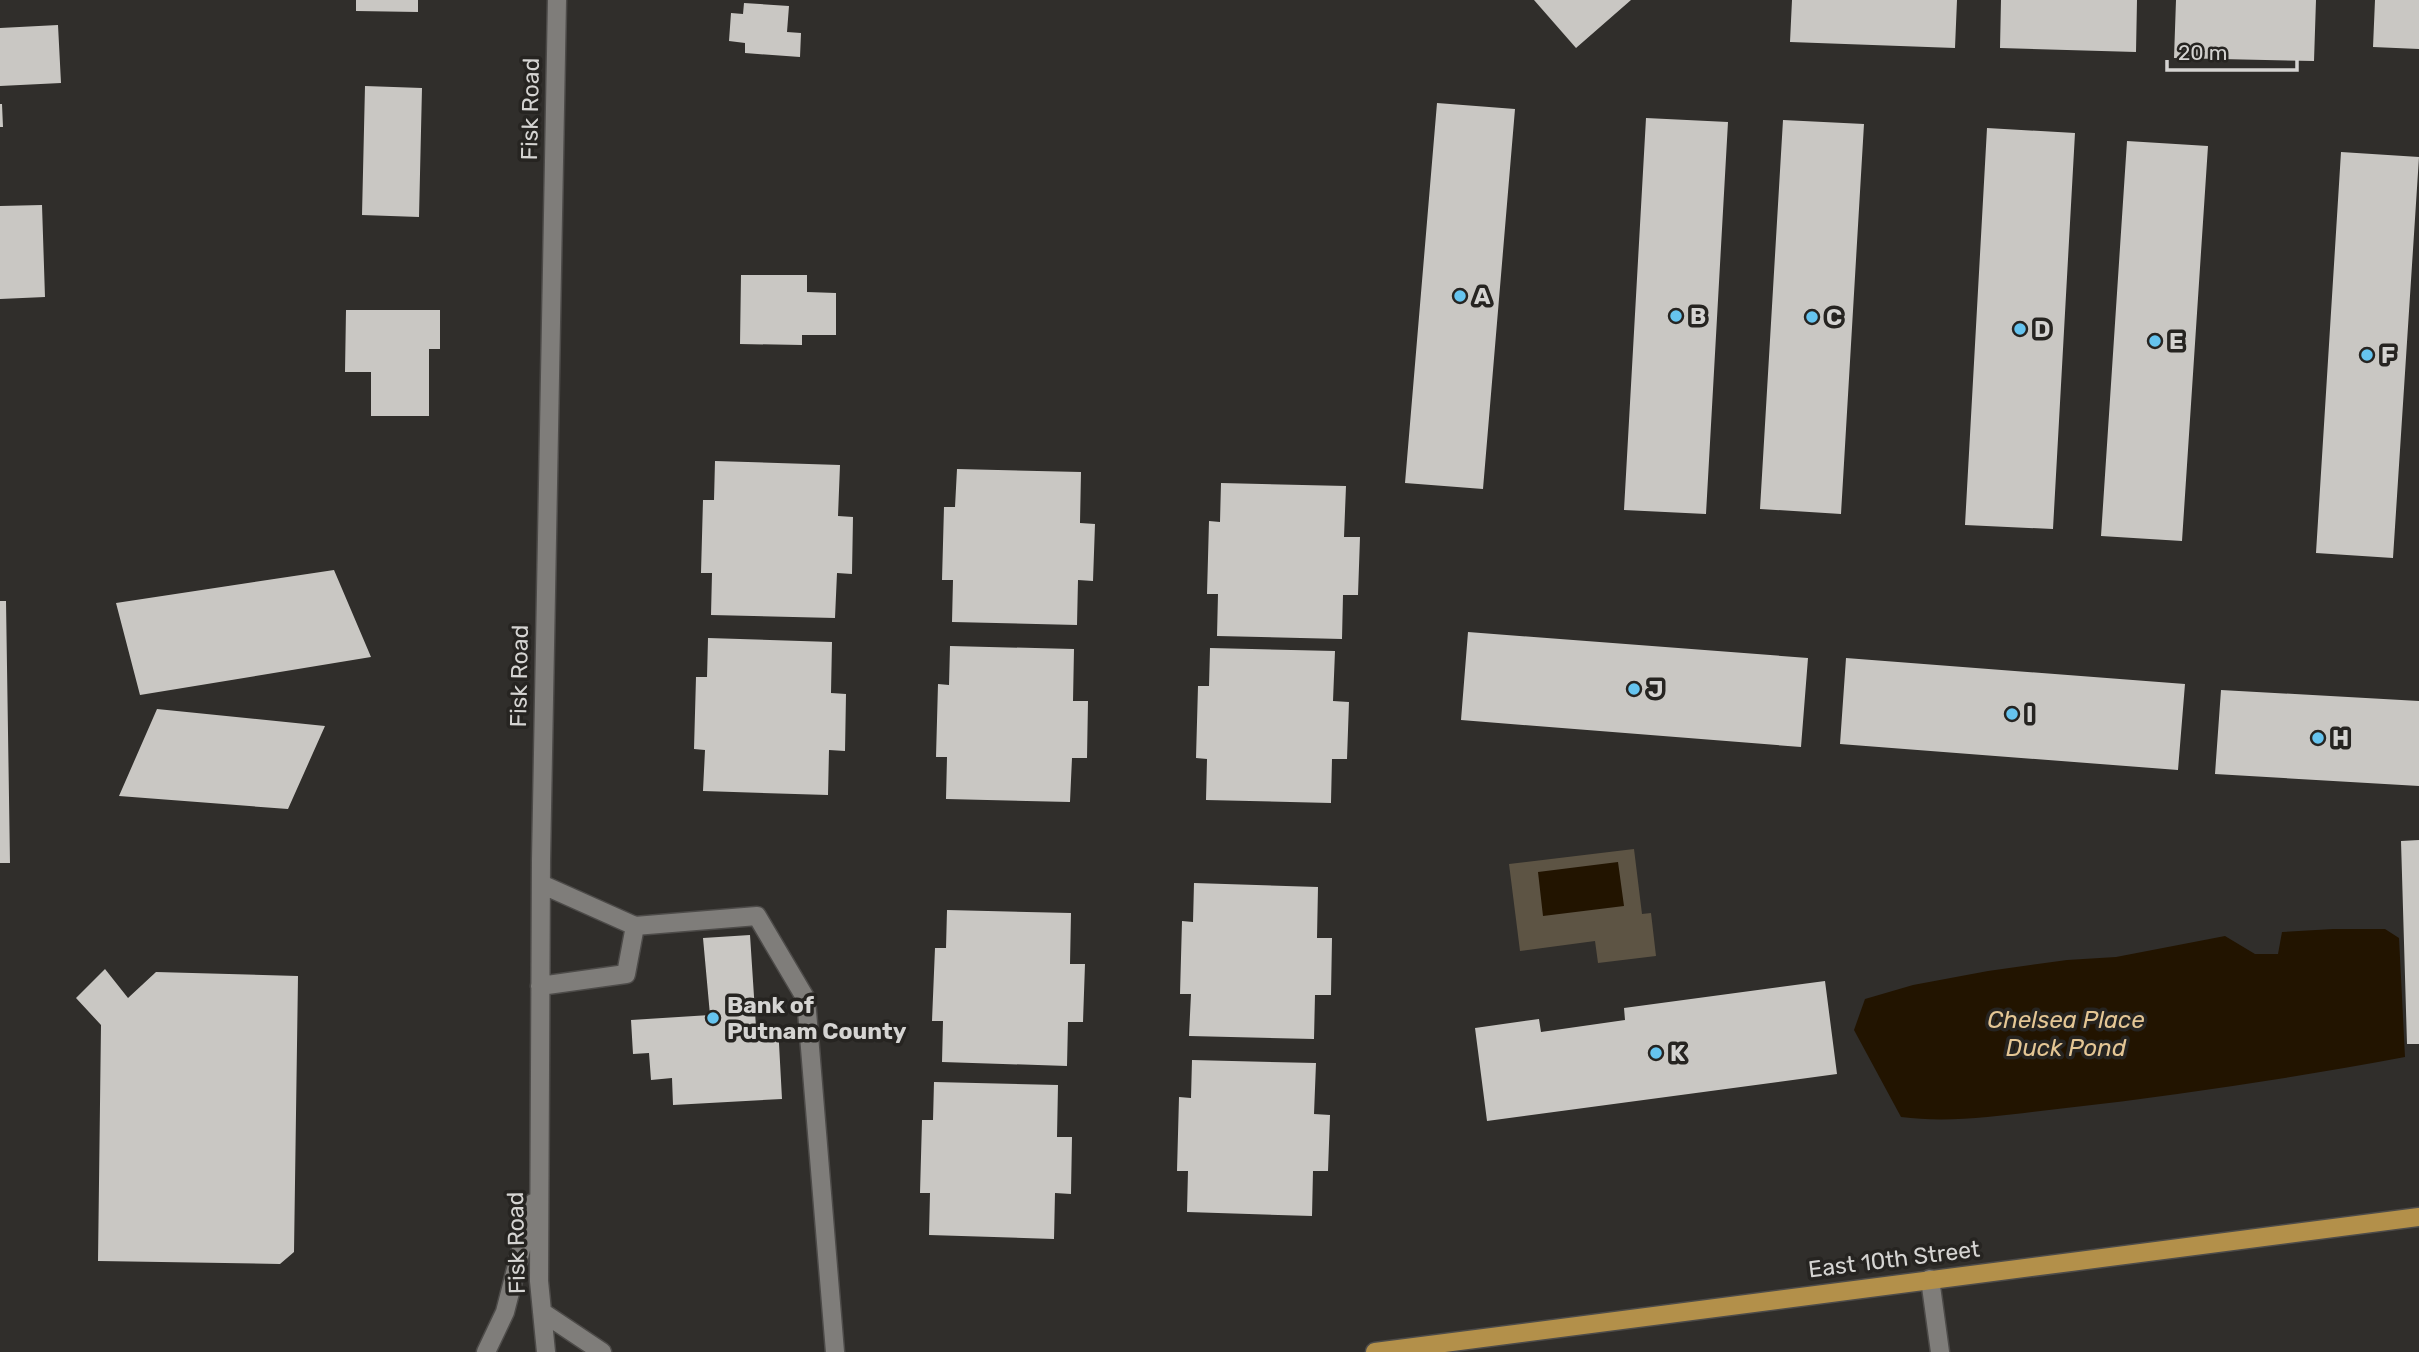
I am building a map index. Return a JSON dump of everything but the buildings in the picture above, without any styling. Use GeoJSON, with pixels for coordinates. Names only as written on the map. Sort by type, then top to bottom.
{"type":"FeatureCollection","features":[{"type":"Feature","properties":{"kind":"main road","name":"East 10th Street"},"geometry":{"type":"LineString","coordinates":[[1376,1352],[1444,1347],[1930,1279],[2419,1217]]}},
{"type":"Feature","properties":{"kind":"street","name":"Fisk Road"},"geometry":{"type":"LineString","coordinates":[[546,1352],[539,1281],[540,986],[556,0]]}},
{"type":"Feature","properties":{"kind":"street"},"geometry":{"type":"LineString","coordinates":[[541,884],[635,926],[757,916],[806,999],[835,1352]]}},
{"type":"Feature","properties":{"kind":"street"},"geometry":{"type":"LineString","coordinates":[[540,986],[626,974],[635,926]]}},
{"type":"Feature","properties":{"kind":"street"},"geometry":{"type":"LineString","coordinates":[[486,1352],[505,1312],[540,1176]]}},
{"type":"Feature","properties":{"kind":"street"},"geometry":{"type":"LineString","coordinates":[[1930,1279],[1940,1352]]}},
{"type":"Feature","properties":{"kind":"street"},"geometry":{"type":"LineString","coordinates":[[542,1312],[602,1352]]}},
{"type":"Feature","properties":{"kind":"shaded area"},"geometry":{"type":"Polygon","coordinates":[[[1634,849],[1642,914],[1651,913],[1656,956],[1598,963],[1595,941],[1520,951],[1509,864],[1634,849]]]}},
{"type":"Feature","properties":{"kind":"water"},"geometry":{"type":"Polygon","coordinates":[[[1618,862],[1624,906],[1543,916],[1538,872],[1618,862]]]}},
{"type":"Feature","properties":{"kind":"water","name":"Chelsea Place Duck Pond"},"geometry":{"type":"Polygon","coordinates":[[[2385,929],[2399,938],[2405,1057],[2151,1098],[1984,1117],[1921,1119],[1901,1117],[1854,1030],[1865,999],[1913,985],[2067,960],[2116,957],[2225,936],[2255,954],[2278,954],[2282,932],[2385,929]]]}},
{"type":"Feature","properties":{"kind":"place","name":"A"},"geometry":{"type":"Point","coordinates":[1460,296]}},
{"type":"Feature","properties":{"kind":"place","name":"B"},"geometry":{"type":"Point","coordinates":[1676,316]}},
{"type":"Feature","properties":{"kind":"place","name":"C"},"geometry":{"type":"Point","coordinates":[1812,317]}},
{"type":"Feature","properties":{"kind":"place","name":"D"},"geometry":{"type":"Point","coordinates":[2020,329]}},
{"type":"Feature","properties":{"kind":"place","name":"E"},"geometry":{"type":"Point","coordinates":[2155,341]}},
{"type":"Feature","properties":{"kind":"place","name":"F"},"geometry":{"type":"Point","coordinates":[2367,355]}},
{"type":"Feature","properties":{"kind":"place","name":"J"},"geometry":{"type":"Point","coordinates":[1634,689]}},
{"type":"Feature","properties":{"kind":"place","name":"I"},"geometry":{"type":"Point","coordinates":[2012,714]}},
{"type":"Feature","properties":{"kind":"place","name":"H"},"geometry":{"type":"Point","coordinates":[2318,738]}},
{"type":"Feature","properties":{"kind":"place","name":"Bank of Putnam County"},"geometry":{"type":"Point","coordinates":[713,1018]}},
{"type":"Feature","properties":{"kind":"place","name":"K"},"geometry":{"type":"Point","coordinates":[1656,1053]}}]}
